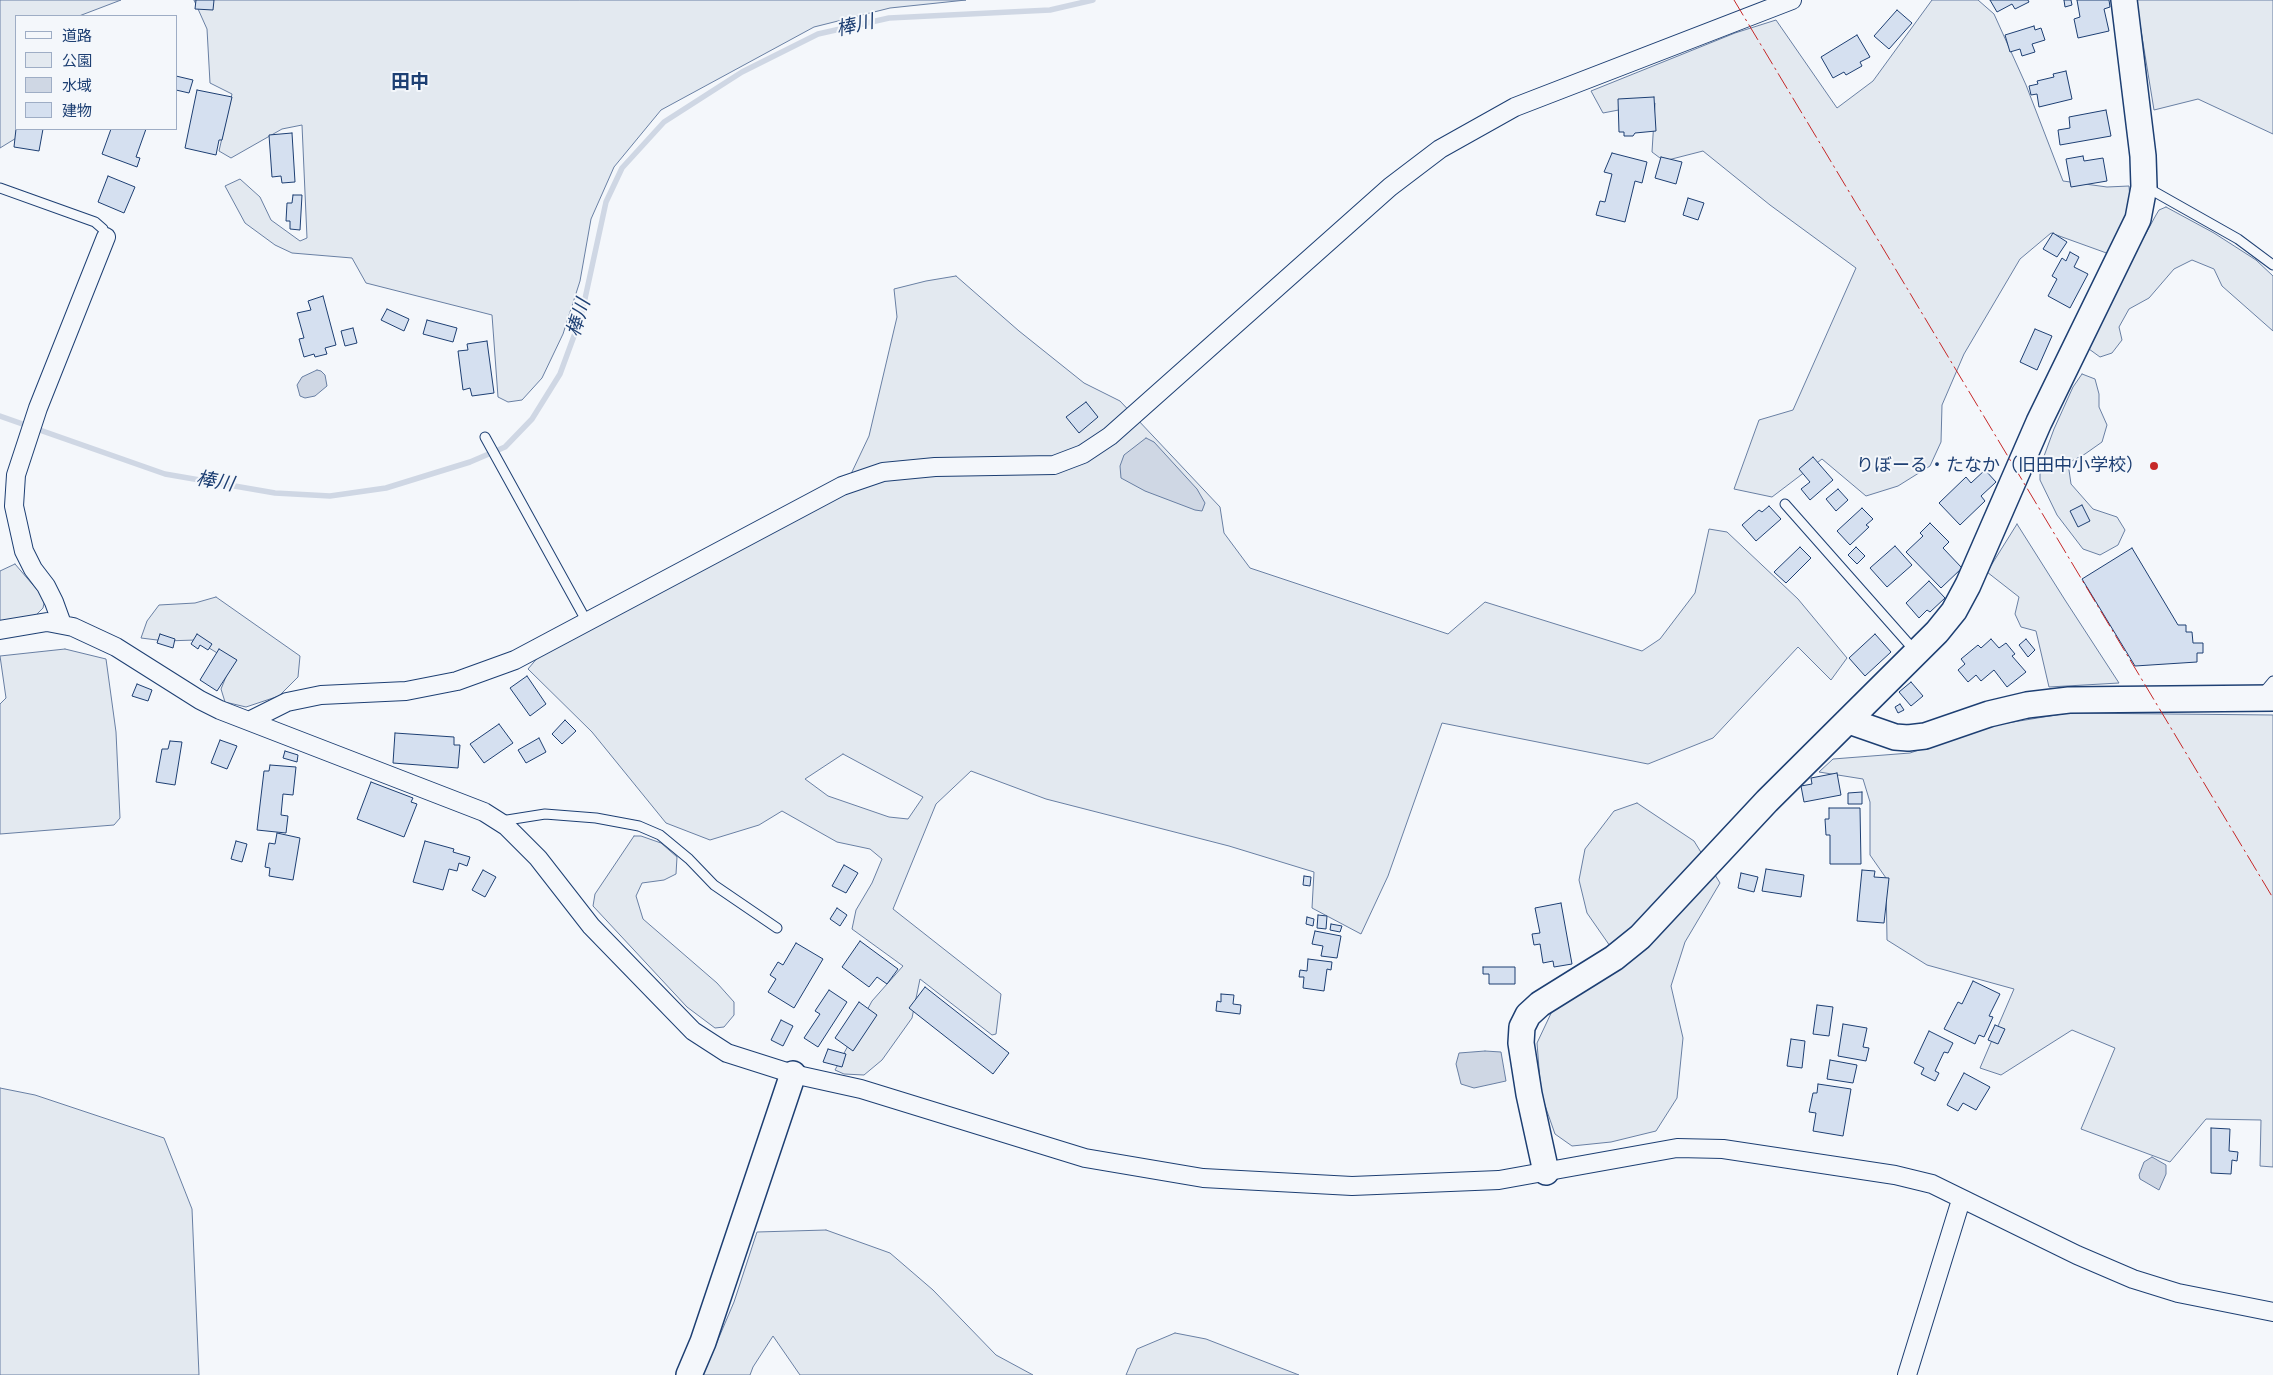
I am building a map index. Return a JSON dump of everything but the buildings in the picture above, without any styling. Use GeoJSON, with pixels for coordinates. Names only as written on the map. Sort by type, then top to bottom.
{"type":"FeatureCollection","features":[{"type":"Feature","properties":{"kind":"street"},"geometry":{"type":"LineString","coordinates":[[249,721],[287,702],[321,696],[406,691],[456,681],[515,660],[842,486],[883,472],[935,467],[1054,465],[1083,454],[1118,429],[1390,187],[1440,149],[1515,107],[1792,0]]}},
{"type":"Feature","properties":{"kind":"street"},"geometry":{"type":"LineString","coordinates":[[1546,1172],[1529,1094],[1521,1043],[1522,1027],[1528,1015],[1540,1004],[1614,958],[1640,937],[1767,801],[1917,653],[1954,610],[1968,585],[2039,422],[2138,219],[2144,187],[2143,156],[2124,0]]}},
{"type":"Feature","properties":{"kind":"street"},"geometry":{"type":"LineString","coordinates":[[62,624],[46,586],[33,569],[24,550],[14,506],[16,475],[38,408],[106,237]]}},
{"type":"Feature","properties":{"kind":"street"},"geometry":{"type":"LineString","coordinates":[[0,630],[47,622],[62,624],[94,635],[200,700],[249,721],[484,812],[498,821],[538,858],[591,926],[693,1031],[727,1053],[793,1074],[861,1089],[1085,1158],[1203,1178],[1352,1186],[1499,1180],[1677,1148],[1723,1149],[1895,1174],[1932,1184],[1961,1200],[2077,1255],[2133,1279],[2178,1293],[2273,1312]]}},
{"type":"Feature","properties":{"kind":"street"},"geometry":{"type":"LineString","coordinates":[[1849,721],[1896,737],[1908,738],[1925,736],[1989,714],[2027,705],[2069,700],[2268,692]]}},
{"type":"Feature","properties":{"kind":"street"},"geometry":{"type":"LineString","coordinates":[[690,1375],[703,1342],[793,1074]]}},
{"type":"Feature","properties":{"kind":"street"},"geometry":{"type":"LineString","coordinates":[[1907,1375],[1961,1200]]}},
{"type":"Feature","properties":{"kind":"lane"},"geometry":{"type":"LineString","coordinates":[[2144,187],[2238,239],[2273,265]]}},
{"type":"Feature","properties":{"kind":"lane"},"geometry":{"type":"LineString","coordinates":[[0,188],[95,222],[103,229],[106,237]]}},
{"type":"Feature","properties":{"kind":"lane"},"geometry":{"type":"LineString","coordinates":[[485,436],[587,622]]}},
{"type":"Feature","properties":{"kind":"lane"},"geometry":{"type":"LineString","coordinates":[[1784,504],[1917,653]]}},
{"type":"Feature","properties":{"kind":"lane"},"geometry":{"type":"LineString","coordinates":[[498,821],[545,814],[596,818],[639,826],[660,835],[689,860],[714,886],[777,928]]}},
{"type":"Feature","properties":{"kind":"green space"},"geometry":{"type":"Polygon","coordinates":[[[0,0],[121,0],[82,15],[15,15],[15,130],[29,130],[0,148],[0,0]]]}},
{"type":"Feature","properties":{"kind":"green space"},"geometry":{"type":"Polygon","coordinates":[[[194,0],[966,0],[890,8],[814,27],[661,110],[614,167],[591,219],[580,281],[563,334],[542,378],[522,400],[508,402],[498,397],[492,315],[366,283],[352,258],[292,253],[275,245],[245,223],[225,186],[240,179],[260,197],[271,220],[300,241],[307,238],[302,125],[282,129],[231,158],[219,151],[232,94],[210,83],[207,29],[194,0]]]}},
{"type":"Feature","properties":{"kind":"green space"},"geometry":{"type":"Polygon","coordinates":[[[1932,0],[1978,0],[1994,14],[2026,85],[2063,181],[2107,187],[2129,186],[2131,212],[2112,255],[2051,233],[2020,259],[1964,354],[1942,405],[1941,442],[1930,466],[1898,486],[1866,496],[1822,459],[1772,497],[1734,489],[1759,420],[1793,410],[1856,268],[1770,205],[1703,151],[1664,161],[1652,152],[1655,103],[1603,113],[1591,91],[1735,33],[1776,20],[1837,108],[1873,81],[1932,0]]]}},
{"type":"Feature","properties":{"kind":"green space"},"geometry":{"type":"Polygon","coordinates":[[[2136,0],[2273,0],[2273,134],[2198,99],[2154,110],[2136,0]]]}},
{"type":"Feature","properties":{"kind":"green space"},"geometry":{"type":"Polygon","coordinates":[[[2166,207],[2214,233],[2256,260],[2273,276],[2273,331],[2222,286],[2214,269],[2192,260],[2174,269],[2149,298],[2129,309],[2119,327],[2122,340],[2112,353],[2100,357],[2089,349],[2117,286],[2159,210],[2166,207]]]}},
{"type":"Feature","properties":{"kind":"green space"},"geometry":{"type":"Polygon","coordinates":[[[956,276],[1019,331],[1084,383],[1120,401],[1220,507],[1224,533],[1250,568],[1448,634],[1485,602],[1642,651],[1660,639],[1695,593],[1709,529],[1727,532],[1798,599],[1847,658],[1831,680],[1798,647],[1713,738],[1648,764],[1442,723],[1388,876],[1361,934],[1312,908],[1314,872],[1229,846],[1046,799],[971,771],[936,804],[893,909],[1001,994],[996,1034],[992,1035],[920,979],[912,1018],[882,1060],[864,1075],[844,1074],[835,1070],[872,1001],[903,966],[852,929],[856,910],[872,883],[882,859],[870,849],[837,842],[782,811],[759,825],[710,840],[666,823],[592,732],[528,669],[539,656],[842,493],[869,436],[897,317],[894,289],[956,276]],[[843,754],[805,779],[828,796],[889,817],[908,819],[923,797],[843,754]]]}},
{"type":"Feature","properties":{"kind":"green space"},"geometry":{"type":"Polygon","coordinates":[[[2082,374],[2095,379],[2099,394],[2099,407],[2107,425],[2102,442],[2068,463],[2071,484],[2093,509],[2117,517],[2125,530],[2118,545],[2100,555],[2083,549],[2057,515],[2040,480],[2040,467],[2054,429],[2073,387],[2082,374]]]}},
{"type":"Feature","properties":{"kind":"green space"},"geometry":{"type":"Polygon","coordinates":[[[2017,524],[2119,683],[2049,687],[2036,631],[2021,627],[2015,614],[2019,597],[1987,572],[2017,524]]]}},
{"type":"Feature","properties":{"kind":"green space"},"geometry":{"type":"Polygon","coordinates":[[[15,564],[45,599],[43,608],[36,615],[24,619],[0,621],[0,571],[15,564]]]}},
{"type":"Feature","properties":{"kind":"green space"},"geometry":{"type":"Polygon","coordinates":[[[216,597],[300,656],[298,677],[279,696],[246,707],[225,702],[221,689],[232,662],[196,640],[165,641],[141,638],[147,621],[159,605],[195,603],[216,597]]]}},
{"type":"Feature","properties":{"kind":"green space"},"geometry":{"type":"Polygon","coordinates":[[[65,649],[106,659],[116,732],[120,818],[114,825],[0,834],[0,704],[6,698],[0,656],[65,649]]]}},
{"type":"Feature","properties":{"kind":"green space"},"geometry":{"type":"Polygon","coordinates":[[[2068,713],[2273,715],[2273,1167],[2260,1166],[2261,1120],[2206,1119],[2170,1162],[2081,1129],[2115,1048],[2072,1030],[2001,1075],[1980,1068],[2014,989],[1927,965],[1887,940],[1886,878],[1870,855],[1870,802],[1863,779],[1819,772],[1833,759],[1910,753],[1989,726],[2068,713]]]}},
{"type":"Feature","properties":{"kind":"green space"},"geometry":{"type":"Polygon","coordinates":[[[1637,803],[1694,841],[1720,883],[1685,942],[1671,986],[1683,1038],[1677,1098],[1656,1131],[1611,1142],[1572,1146],[1555,1134],[1541,1094],[1537,1043],[1554,1007],[1610,946],[1587,913],[1579,880],[1585,849],[1614,811],[1637,803]]]}},
{"type":"Feature","properties":{"kind":"green space"},"geometry":{"type":"Polygon","coordinates":[[[634,836],[641,836],[661,843],[677,857],[676,874],[664,880],[642,883],[636,896],[643,919],[717,983],[734,1002],[734,1015],[724,1027],[715,1028],[687,1007],[593,906],[595,894],[634,836]]]}},
{"type":"Feature","properties":{"kind":"green space"},"geometry":{"type":"Polygon","coordinates":[[[0,1088],[35,1095],[164,1138],[192,1209],[199,1375],[0,1375],[0,1088]]]}},
{"type":"Feature","properties":{"kind":"green space"},"geometry":{"type":"Polygon","coordinates":[[[826,1230],[890,1253],[933,1290],[996,1355],[1033,1375],[800,1375],[773,1336],[750,1375],[703,1375],[734,1302],[757,1232],[826,1230]]]}},
{"type":"Feature","properties":{"kind":"green space"},"geometry":{"type":"Polygon","coordinates":[[[1175,1333],[1206,1339],[1299,1375],[1126,1375],[1137,1349],[1175,1333]]]}},
{"type":"Feature","properties":{"kind":"water"},"geometry":{"type":"Polygon","coordinates":[[[317,370],[325,375],[327,386],[315,396],[305,398],[300,396],[297,385],[302,377],[317,370]]]}},
{"type":"Feature","properties":{"kind":"water"},"geometry":{"type":"Polygon","coordinates":[[[1146,438],[1154,442],[1197,489],[1205,503],[1202,511],[1145,491],[1121,478],[1120,466],[1124,455],[1146,438]]]}},
{"type":"Feature","properties":{"kind":"water"},"geometry":{"type":"Polygon","coordinates":[[[1501,1052],[1506,1081],[1474,1088],[1461,1084],[1456,1064],[1459,1053],[1501,1052]]]}},
{"type":"Feature","properties":{"kind":"water"},"geometry":{"type":"Polygon","coordinates":[[[2152,1157],[2166,1165],[2166,1174],[2159,1190],[2140,1179],[2139,1175],[2144,1162],[2152,1157]]]}},
{"type":"Feature","properties":{"kind":"waterway","name":"棒川"},"geometry":{"type":"LineString","coordinates":[[0,416],[165,474],[275,493],[330,496],[386,488],[470,462],[505,447],[532,419],[560,374],[581,317],[606,202],[622,168],[664,122],[742,72],[818,34],[889,18],[1050,10],[1093,0]]}},
{"type":"Feature","properties":{"kind":"power"},"geometry":{"type":"LineString","coordinates":[[1734,0],[2273,898]]}},
{"type":"Feature","properties":{"kind":"place","name":"りぼーる・たなか（旧田中小学校）"},"geometry":{"type":"Point","coordinates":[2154,466]}},
{"type":"Feature","properties":{"kind":"district","name":"田中"},"geometry":{"type":"Point","coordinates":[410,83]}}]}
